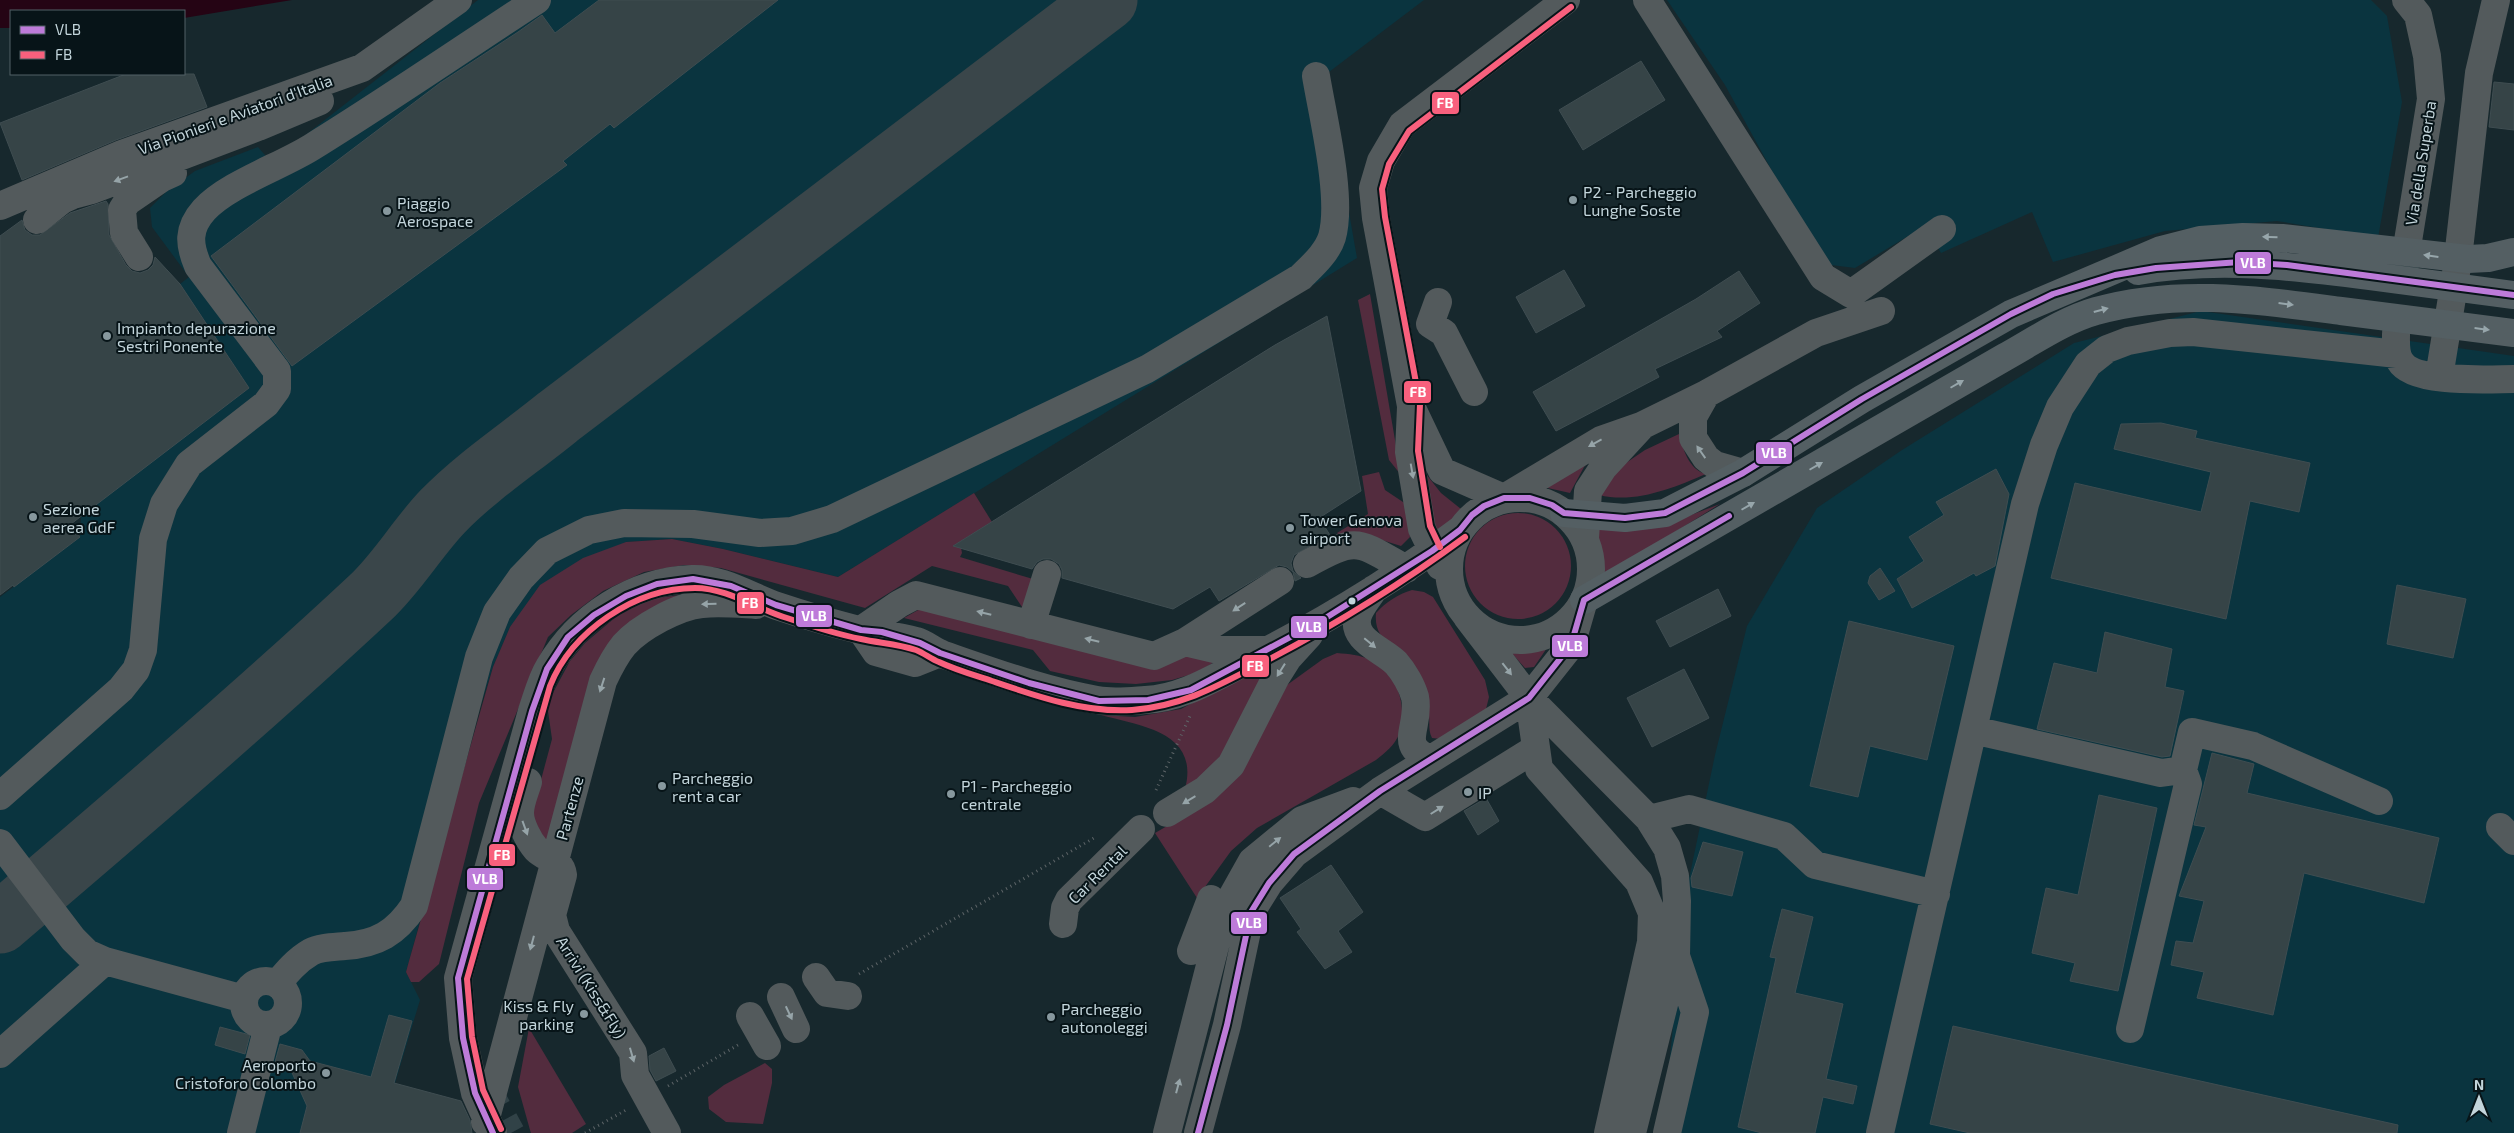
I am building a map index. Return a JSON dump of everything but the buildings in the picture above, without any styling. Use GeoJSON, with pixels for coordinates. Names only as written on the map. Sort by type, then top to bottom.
{"type":"FeatureCollection","features":[{"type":"Feature","properties":{"kind":"highway"},"geometry":{"type":"LineString","coordinates":[[1578,522],[1665,514],[1743,473],[1862,400],[2011,314],[2053,294],[2114,272],[2161,250],[2200,240],[2243,237],[2282,238],[2468,259],[2488,258],[2514,252]]}},
{"type":"Feature","properties":{"kind":"highway"},"geometry":{"type":"LineString","coordinates":[[2053,294],[2115,275],[2156,268],[2240,262],[2287,265],[2514,295]]}},
{"type":"Feature","properties":{"kind":"highway"},"geometry":{"type":"LineString","coordinates":[[1584,600],[2055,329],[2094,312],[2130,303],[2166,298],[2237,297],[2514,333]]}},
{"type":"Feature","properties":{"kind":"street","name":"Via Pionieri e Aviatori d'Italia"},"geometry":{"type":"LineString","coordinates":[[0,206],[122,154],[264,102],[317,93],[362,68],[458,0]]}},
{"type":"Feature","properties":{"kind":"street"},"geometry":{"type":"LineString","coordinates":[[0,796],[121,689],[136,670],[143,650],[153,539],[164,504],[189,464],[266,404],[277,389],[276,371],[198,266],[190,248],[192,227],[204,210],[232,190],[310,148],[537,0]]}},
{"type":"Feature","properties":{"kind":"street"},"geometry":{"type":"LineString","coordinates":[[1566,0],[1402,125],[1381,161],[1373,188],[1376,218],[1411,406],[1408,452],[1422,529],[1460,608],[1529,698],[1649,819],[1668,848],[1677,901],[1676,956],[1632,1133]]}},
{"type":"Feature","properties":{"kind":"street"},"geometry":{"type":"LineString","coordinates":[[1647,0],[1823,277],[1851,294],[1942,228]]}},
{"type":"Feature","properties":{"kind":"street","name":"Via della Superba"},"geometry":{"type":"LineString","coordinates":[[2406,0],[2418,15],[2427,56],[2431,99],[2408,241]]}},
{"type":"Feature","properties":{"kind":"street"},"geometry":{"type":"LineString","coordinates":[[2439,377],[2457,267],[2479,73],[2496,0]]}},
{"type":"Feature","properties":{"kind":"street"},"geometry":{"type":"LineString","coordinates":[[277,984],[289,970],[312,952],[333,947],[362,945],[383,937],[402,923],[414,906],[479,657],[497,612],[521,578],[547,551],[589,530],[624,523],[693,524],[760,533],[792,531],[832,519],[1147,369],[1302,277],[1320,257],[1331,239],[1336,215],[1316,76]]}},
{"type":"Feature","properties":{"kind":"street"},"geometry":{"type":"LineString","coordinates":[[38,220],[73,195],[298,126],[317,93]]}},
{"type":"Feature","properties":{"kind":"street"},"geometry":{"type":"LineString","coordinates":[[139,257],[124,233],[122,210],[127,202],[162,178],[219,149]]}},
{"type":"Feature","properties":{"kind":"street"},"geometry":{"type":"LineString","coordinates":[[1584,600],[1575,614],[1563,626],[1549,634],[1533,639],[1516,640],[1499,637],[1484,630],[1460,608],[1448,566],[1451,547],[1460,530],[1472,515],[1484,506],[1504,498],[1601,440],[1641,426],[1706,394],[1816,333],[1881,311]]}},
{"type":"Feature","properties":{"kind":"street"},"geometry":{"type":"LineString","coordinates":[[1399,342],[1434,313],[1474,392]]}},
{"type":"Feature","properties":{"kind":"street"},"geometry":{"type":"LineString","coordinates":[[1880,1133],[2025,504],[2044,446],[2060,407],[2088,364],[2097,355],[2128,341],[2170,333],[2193,332],[2396,344],[2400,362],[2409,371],[2422,375],[2514,379]]}},
{"type":"Feature","properties":{"kind":"street"},"geometry":{"type":"LineString","coordinates":[[1706,394],[1693,417],[1692,438],[1706,458],[1715,465],[1743,473]]}},
{"type":"Feature","properties":{"kind":"street"},"geometry":{"type":"LineString","coordinates":[[1198,1133],[1227,1025],[1251,912],[1269,883],[1294,854],[1380,791],[1529,698],[1571,645],[1591,574],[1590,553],[1578,522],[1552,505],[1530,498],[1504,498],[1442,470],[1411,406]]}},
{"type":"Feature","properties":{"kind":"street"},"geometry":{"type":"LineString","coordinates":[[1578,522],[1588,491],[1603,468],[1641,426]]}},
{"type":"Feature","properties":{"kind":"street"},"geometry":{"type":"LineString","coordinates":[[493,1133],[475,1093],[463,1038],[458,978],[532,711],[547,669],[568,637],[594,614],[626,596],[657,584],[694,579],[731,586],[776,605],[862,630],[884,622],[923,632],[940,653],[1030,683],[1099,701],[1148,700],[1192,690],[1269,650],[1324,620],[1406,569],[1460,530]]}},
{"type":"Feature","properties":{"kind":"street"},"geometry":{"type":"LineString","coordinates":[[1308,564],[1338,547],[1349,544],[1372,549],[1406,569]]}},
{"type":"Feature","properties":{"kind":"street"},"geometry":{"type":"LineString","coordinates":[[1031,625],[1047,574]]}},
{"type":"Feature","properties":{"kind":"street"},"geometry":{"type":"LineString","coordinates":[[862,630],[899,604],[916,595],[1154,656],[1185,642],[1280,581]]}},
{"type":"Feature","properties":{"kind":"street"},"geometry":{"type":"LineString","coordinates":[[1375,588],[1357,616],[1358,631],[1368,643],[1396,663],[1407,680],[1414,695],[1416,709],[1415,726],[1411,738],[1412,748],[1419,755],[1431,759]]}},
{"type":"Feature","properties":{"kind":"street","name":"Partenze"},"geometry":{"type":"LineString","coordinates":[[486,1133],[485,1118],[603,681],[613,660],[626,643],[654,622],[675,612],[701,604],[776,605]]}},
{"type":"Feature","properties":{"kind":"street"},"geometry":{"type":"LineString","coordinates":[[1160,806],[1205,790],[1231,765],[1288,658],[1324,620]]}},
{"type":"Feature","properties":{"kind":"street"},"geometry":{"type":"LineString","coordinates":[[1185,642],[1219,650],[1269,650]]}},
{"type":"Feature","properties":{"kind":"street"},"geometry":{"type":"LineString","coordinates":[[1529,698],[1539,769],[1639,882],[1652,913],[1651,942],[1608,1133]]}},
{"type":"Feature","properties":{"kind":"street","name":"Arrivi (Kiss&Fly)"},"geometry":{"type":"LineString","coordinates":[[532,711],[533,761],[520,814],[527,835],[537,850],[560,864],[562,869],[552,915],[553,923],[633,1053],[635,1075],[665,1129]]}},
{"type":"Feature","properties":{"kind":"street"},"geometry":{"type":"LineString","coordinates":[[1973,730],[2161,773],[2183,770]]}},
{"type":"Feature","properties":{"kind":"street"},"geometry":{"type":"LineString","coordinates":[[2130,1029],[2188,784],[2183,770],[2192,732],[2253,746],[2379,801]]}},
{"type":"Feature","properties":{"kind":"street"},"geometry":{"type":"LineString","coordinates":[[1380,791],[1425,817],[1535,749]]}},
{"type":"Feature","properties":{"kind":"street"},"geometry":{"type":"LineString","coordinates":[[1191,951],[1213,893],[1227,873],[1252,861],[1302,820],[1380,791]]}},
{"type":"Feature","properties":{"kind":"street"},"geometry":{"type":"LineString","coordinates":[[1649,819],[1689,810],[1784,836],[1815,865],[1936,894]]}},
{"type":"Feature","properties":{"kind":"street","name":"Car Rental"},"geometry":{"type":"LineString","coordinates":[[1063,924],[1065,908],[1069,900],[1141,829]]}},
{"type":"Feature","properties":{"kind":"street"},"geometry":{"type":"LineString","coordinates":[[0,843],[73,939],[87,953],[105,961],[244,999]]}},
{"type":"Feature","properties":{"kind":"street"},"geometry":{"type":"LineString","coordinates":[[1167,1131],[1224,911],[1252,861]]}},
{"type":"Feature","properties":{"kind":"street"},"geometry":{"type":"LineString","coordinates":[[1668,1133],[1695,1012],[1676,956]]}},
{"type":"Feature","properties":{"kind":"street"},"geometry":{"type":"LineString","coordinates":[[0,1054],[105,961]]}},
{"type":"Feature","properties":{"kind":"street"},"geometry":{"type":"LineString","coordinates":[[270,981],[285,991],[288,1006],[285,1016],[280,1021],[268,1026],[251,1020],[244,1007],[244,999],[254,985],[270,981]]}},
{"type":"Feature","properties":{"kind":"street"},"geometry":{"type":"LineString","coordinates":[[781,997],[796,1029]]}},
{"type":"Feature","properties":{"kind":"street"},"geometry":{"type":"LineString","coordinates":[[750,1016],[767,1046]]}},
{"type":"Feature","properties":{"kind":"street"},"geometry":{"type":"LineString","coordinates":[[241,1133],[268,1026]]}},
{"type":"Feature","properties":{"kind":"path"},"geometry":{"type":"LineString","coordinates":[[1160,806],[1191,714]]}},
{"type":"Feature","properties":{"kind":"path"},"geometry":{"type":"LineString","coordinates":[[830,989],[1096,836]]}},
{"type":"Feature","properties":{"kind":"shaded area"},"geometry":{"type":"Polygon","coordinates":[[[0,0],[292,0],[185,18],[185,10],[10,10],[10,28],[0,28],[0,0]]]}},
{"type":"Feature","properties":{"kind":"shaded area"},"geometry":{"type":"Polygon","coordinates":[[[478,0],[1424,0],[1325,75],[1357,258],[838,577],[723,549],[672,539],[626,542],[510,627],[493,667],[470,739],[406,972],[420,1000],[395,1083],[425,1133],[0,1133],[0,597],[80,537],[81,515],[249,388],[180,284],[189,277],[152,227],[150,208],[166,192],[195,171],[258,147],[271,162],[478,0]]]}},
{"type":"Feature","properties":{"kind":"shaded area"},"geometry":{"type":"Polygon","coordinates":[[[1667,0],[2371,0],[2387,16],[2402,102],[2378,238],[2277,221],[2165,231],[2053,262],[2032,212],[1941,253],[1925,226],[1855,268],[1823,264],[1725,85],[1667,0]]]}},
{"type":"Feature","properties":{"kind":"shaded area"},"geometry":{"type":"Polygon","coordinates":[[[1370,294],[1401,475],[1389,460],[1358,300],[1370,294]]]}},
{"type":"Feature","properties":{"kind":"shaded area"},"geometry":{"type":"Polygon","coordinates":[[[2201,311],[2514,356],[2514,1133],[1655,1133],[1668,1077],[1686,893],[1715,755],[1747,626],[1817,508],[1902,450],[2074,343],[2201,311]]]}},
{"type":"Feature","properties":{"kind":"shaded area"},"geometry":{"type":"Polygon","coordinates":[[[1679,434],[1691,464],[1700,472],[1706,474],[1667,489],[1640,496],[1613,497],[1599,495],[1620,467],[1645,450],[1679,434]]]}},
{"type":"Feature","properties":{"kind":"shaded area"},"geometry":{"type":"Polygon","coordinates":[[[1592,458],[1584,467],[1570,493],[1539,486],[1592,458]]]}},
{"type":"Feature","properties":{"kind":"shaded area"},"geometry":{"type":"Polygon","coordinates":[[[1422,469],[1441,493],[1461,509],[1444,528],[1437,532],[1422,469]]]}},
{"type":"Feature","properties":{"kind":"shaded area"},"geometry":{"type":"Polygon","coordinates":[[[1379,472],[1385,490],[1406,504],[1410,537],[1401,546],[1356,532],[1341,538],[1337,533],[1368,514],[1362,476],[1379,472]]]}},
{"type":"Feature","properties":{"kind":"shaded area"},"geometry":{"type":"Polygon","coordinates":[[[974,493],[992,522],[960,542],[962,553],[960,557],[1033,579],[1024,610],[1008,586],[932,566],[865,608],[721,568],[684,565],[644,572],[603,591],[571,615],[548,637],[479,803],[439,964],[419,982],[411,982],[406,972],[493,667],[510,627],[540,585],[583,558],[626,542],[672,539],[723,549],[838,577],[974,493]]]}},
{"type":"Feature","properties":{"kind":"shaded area"},"geometry":{"type":"Polygon","coordinates":[[[1720,504],[1604,576],[1594,528],[1675,521],[1720,504]]]}},
{"type":"Feature","properties":{"kind":"shaded area"},"geometry":{"type":"Polygon","coordinates":[[[1518,513],[1538,517],[1555,529],[1567,546],[1571,566],[1567,586],[1555,603],[1538,615],[1518,619],[1498,615],[1481,603],[1469,586],[1465,566],[1469,546],[1481,529],[1498,517],[1518,513]]]}},
{"type":"Feature","properties":{"kind":"shaded area"},"geometry":{"type":"Polygon","coordinates":[[[1412,590],[1424,592],[1433,597],[1485,680],[1489,697],[1486,709],[1441,739],[1432,738],[1424,684],[1415,667],[1403,654],[1384,639],[1376,624],[1376,613],[1380,609],[1397,596],[1412,590]]]}},
{"type":"Feature","properties":{"kind":"shaded area"},"geometry":{"type":"Polygon","coordinates":[[[696,593],[627,628],[550,844],[538,837],[531,817],[552,739],[547,704],[570,661],[585,643],[617,616],[649,599],[696,593]]]}},
{"type":"Feature","properties":{"kind":"shaded area"},"geometry":{"type":"Polygon","coordinates":[[[927,605],[1193,653],[1217,660],[1199,672],[1172,680],[1136,684],[1099,682],[1050,671],[1033,650],[904,618],[927,605]]]}},
{"type":"Feature","properties":{"kind":"shaded area"},"geometry":{"type":"Polygon","coordinates":[[[1549,645],[1534,667],[1525,668],[1508,649],[1533,649],[1549,645]]]}},
{"type":"Feature","properties":{"kind":"shaded area"},"geometry":{"type":"Polygon","coordinates":[[[1337,653],[1371,660],[1380,665],[1394,682],[1399,692],[1402,713],[1399,734],[1395,742],[1376,760],[1257,828],[1231,851],[1197,898],[1155,833],[1217,797],[1287,685],[1323,659],[1337,653]]]}},
{"type":"Feature","properties":{"kind":"shaded area"},"geometry":{"type":"Polygon","coordinates":[[[1262,665],[1270,669],[1221,757],[1206,776],[1185,789],[1187,770],[1184,755],[1176,743],[1149,728],[1101,715],[1135,717],[1181,709],[1262,665]]]}},
{"type":"Feature","properties":{"kind":"shaded area"},"geometry":{"type":"Polygon","coordinates":[[[529,1028],[586,1124],[572,1133],[531,1133],[518,1087],[529,1028]]]}},
{"type":"Feature","properties":{"kind":"shaded area"},"geometry":{"type":"Polygon","coordinates":[[[765,1063],[772,1069],[772,1083],[763,1124],[726,1122],[709,1109],[708,1097],[724,1085],[765,1063]]]}},
{"type":"Feature","properties":{"kind":"taxiway"},"geometry":{"type":"LineString","coordinates":[[0,923],[325,640],[380,588],[434,521],[470,486],[1107,0]]}},
{"type":"Feature","properties":{"kind":"tunnel"},"geometry":{"type":"LineString","coordinates":[[2396,334],[2406,256]]}},
{"type":"Feature","properties":{"kind":"tunnel"},"geometry":{"type":"LineString","coordinates":[[484,1083],[511,1133]]}},
{"type":"Feature","properties":{"kind":"transit line","name":"FB"},"geometry":{"type":"LineString","coordinates":[[1440,547],[1430,526],[1418,451],[1420,404],[1385,217],[1382,189],[1389,164],[1409,131],[1571,7]]}},
{"type":"Feature","properties":{"kind":"transit line","name":"VLB"},"geometry":{"type":"LineString","coordinates":[[493,1133],[475,1093],[463,1038],[458,978],[532,711],[547,669],[568,637],[594,615],[626,596],[657,584],[693,579],[731,586],[776,605],[861,630],[882,632],[920,643],[940,653],[1029,683],[1099,701],[1148,700],[1191,690],[1324,619],[1432,551],[1460,530],[1472,515],[1484,506],[1504,498],[1530,498],[1552,505],[1564,513],[1625,518],[1665,513],[1743,473],[1862,399],[2011,314],[2053,294],[2115,275],[2156,268],[2240,262],[2287,265],[2514,295]]}},
{"type":"Feature","properties":{"kind":"transit line","name":"VLB"},"geometry":{"type":"LineString","coordinates":[[1198,1133],[1227,1025],[1251,912],[1269,883],[1294,854],[1380,791],[1529,698],[1571,645],[1584,600],[1729,516]]}},
{"type":"Feature","properties":{"kind":"transit line","name":"FB"},"geometry":{"type":"LineString","coordinates":[[501,1129],[483,1090],[472,1037],[467,979],[550,686],[560,666],[574,647],[608,616],[650,596],[672,590],[695,588],[719,591],[776,614],[824,630],[916,650],[952,668],[1043,698],[1096,709],[1132,710],[1150,708],[1183,700],[1213,688],[1287,650],[1365,605],[1465,537]]}},
{"type":"Feature","properties":{"kind":"place","name":"P2 - Parcheggio Lunghe Soste"},"geometry":{"type":"Point","coordinates":[1573,200]}},
{"type":"Feature","properties":{"kind":"place","name":"Piaggio Aerospace"},"geometry":{"type":"Point","coordinates":[387,211]}},
{"type":"Feature","properties":{"kind":"place","name":"Impianto depurazione Sestri Ponente"},"geometry":{"type":"Point","coordinates":[107,336]}},
{"type":"Feature","properties":{"kind":"place","name":"Sezione aerea GdF"},"geometry":{"type":"Point","coordinates":[33,517]}},
{"type":"Feature","properties":{"kind":"place","name":"Tower Genova airport"},"geometry":{"type":"Point","coordinates":[1290,528]}},
{"type":"Feature","properties":{"kind":"place","name":"Parcheggio rent a car"},"geometry":{"type":"Point","coordinates":[662,786]}},
{"type":"Feature","properties":{"kind":"place","name":"IP"},"geometry":{"type":"Point","coordinates":[1468,792]}},
{"type":"Feature","properties":{"kind":"place","name":"P1 - Parcheggio centrale"},"geometry":{"type":"Point","coordinates":[951,794]}},
{"type":"Feature","properties":{"kind":"place","name":"Kiss & Fly parking"},"geometry":{"type":"Point","coordinates":[584,1014]}},
{"type":"Feature","properties":{"kind":"place","name":"Parcheggio autonoleggi"},"geometry":{"type":"Point","coordinates":[1051,1017]}},
{"type":"Feature","properties":{"kind":"place","name":"Aeroporto Cristoforo Colombo"},"geometry":{"type":"Point","coordinates":[326,1073]}}]}
